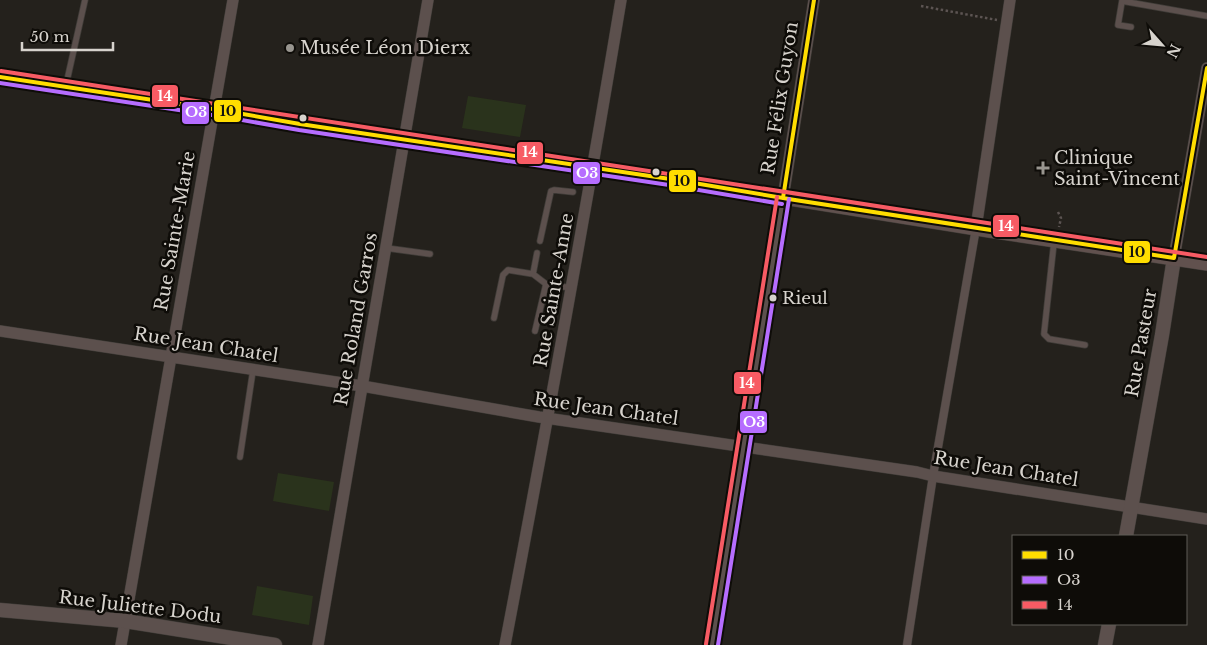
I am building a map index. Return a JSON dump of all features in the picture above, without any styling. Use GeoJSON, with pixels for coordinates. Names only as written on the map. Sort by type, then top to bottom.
{"type":"FeatureCollection","features":[{"type":"Feature","properties":{"kind":"main road"},"geometry":{"type":"LineString","coordinates":[[0,79],[66,87],[300,124],[670,178],[783,198],[976,228],[1055,234],[1207,263]]}},
{"type":"Feature","properties":{"kind":"street","name":"Rue Sainte-Marie"},"geometry":{"type":"LineString","coordinates":[[121,645],[233,0]]}},
{"type":"Feature","properties":{"kind":"street","name":"Rue Roland Garros"},"geometry":{"type":"LineString","coordinates":[[318,645],[428,0]]}},
{"type":"Feature","properties":{"kind":"street","name":"Rue Sainte-Anne"},"geometry":{"type":"LineString","coordinates":[[506,645],[593,168],[621,0]]}},
{"type":"Feature","properties":{"kind":"street","name":"Rue Félix Guyon"},"geometry":{"type":"LineString","coordinates":[[712,645],[814,0]]}},
{"type":"Feature","properties":{"kind":"street"},"geometry":{"type":"LineString","coordinates":[[907,645],[933,476],[976,228],[1010,0]]}},
{"type":"Feature","properties":{"kind":"street","name":"Rue Pasteur"},"geometry":{"type":"LineString","coordinates":[[1126,535],[1207,68]]}},
{"type":"Feature","properties":{"kind":"street","name":"Rue Jean Chatel"},"geometry":{"type":"LineString","coordinates":[[0,331],[362,386],[539,417],[917,472],[1207,519]]}},
{"type":"Feature","properties":{"kind":"street","name":"Rue Juliette Dodu"},"geometry":{"type":"LineString","coordinates":[[0,610],[125,621],[275,645]]}},
{"type":"Feature","properties":{"kind":"street"},"geometry":{"type":"LineString","coordinates":[[1105,645],[1109,625]]}},
{"type":"Feature","properties":{"kind":"lane"},"geometry":{"type":"LineString","coordinates":[[66,87],[85,0]]}},
{"type":"Feature","properties":{"kind":"lane"},"geometry":{"type":"LineString","coordinates":[[1132,28],[1118,25],[1122,1],[1207,16]]}},
{"type":"Feature","properties":{"kind":"lane"},"geometry":{"type":"LineString","coordinates":[[540,241],[551,191],[572,192]]}},
{"type":"Feature","properties":{"kind":"lane"},"geometry":{"type":"LineString","coordinates":[[1055,234],[1044,334],[1049,339],[1085,345]]}},
{"type":"Feature","properties":{"kind":"lane"},"geometry":{"type":"LineString","coordinates":[[386,248],[430,254]]}},
{"type":"Feature","properties":{"kind":"lane"},"geometry":{"type":"LineString","coordinates":[[533,274],[538,253]]}},
{"type":"Feature","properties":{"kind":"lane"},"geometry":{"type":"LineString","coordinates":[[494,318],[503,275],[508,270],[533,274],[546,284],[571,288]]}},
{"type":"Feature","properties":{"kind":"lane"},"geometry":{"type":"LineString","coordinates":[[535,331],[546,284]]}},
{"type":"Feature","properties":{"kind":"lane"},"geometry":{"type":"LineString","coordinates":[[240,457],[253,370]]}},
{"type":"Feature","properties":{"kind":"path"},"geometry":{"type":"LineString","coordinates":[[921,6],[1006,22]]}},
{"type":"Feature","properties":{"kind":"path"},"geometry":{"type":"LineString","coordinates":[[1055,234],[1059,228],[1061,218],[1058,212]]}},
{"type":"Feature","properties":{"kind":"green space"},"geometry":{"type":"Polygon","coordinates":[[[468,96],[526,105],[520,137],[462,128],[468,96]]]}},
{"type":"Feature","properties":{"kind":"green space"},"geometry":{"type":"Polygon","coordinates":[[[278,473],[334,482],[329,511],[273,501],[278,473]]]}},
{"type":"Feature","properties":{"kind":"green space"},"geometry":{"type":"Polygon","coordinates":[[[257,586],[313,596],[309,625],[252,615],[257,586]]]}},
{"type":"Feature","properties":{"kind":"transit line","name":"10"},"geometry":{"type":"LineString","coordinates":[[783,198],[814,0]]}},
{"type":"Feature","properties":{"kind":"transit line","name":"10"},"geometry":{"type":"LineString","coordinates":[[0,77],[1174,258],[1207,68]]}},
{"type":"Feature","properties":{"kind":"transit line","name":"14"},"geometry":{"type":"LineString","coordinates":[[1,71],[1207,257]]}},
{"type":"Feature","properties":{"kind":"transit line","name":"O3"},"geometry":{"type":"LineString","coordinates":[[0,83],[782,204]]}},
{"type":"Feature","properties":{"kind":"transit line","name":"14"},"geometry":{"type":"LineString","coordinates":[[706,644],[777,197]]}},
{"type":"Feature","properties":{"kind":"transit line","name":"O3"},"geometry":{"type":"LineString","coordinates":[[718,645],[789,199]]}},
{"type":"Feature","properties":{"kind":"place","name":"Musée Léon Dierx"},"geometry":{"type":"Point","coordinates":[290,48]}},
{"type":"Feature","properties":{"kind":"place","name":"Clinique Saint-Vincent"},"geometry":{"type":"Point","coordinates":[1043,168]}},
{"type":"Feature","properties":{"kind":"place","name":"Rieul"},"geometry":{"type":"Point","coordinates":[773,298]}}]}
